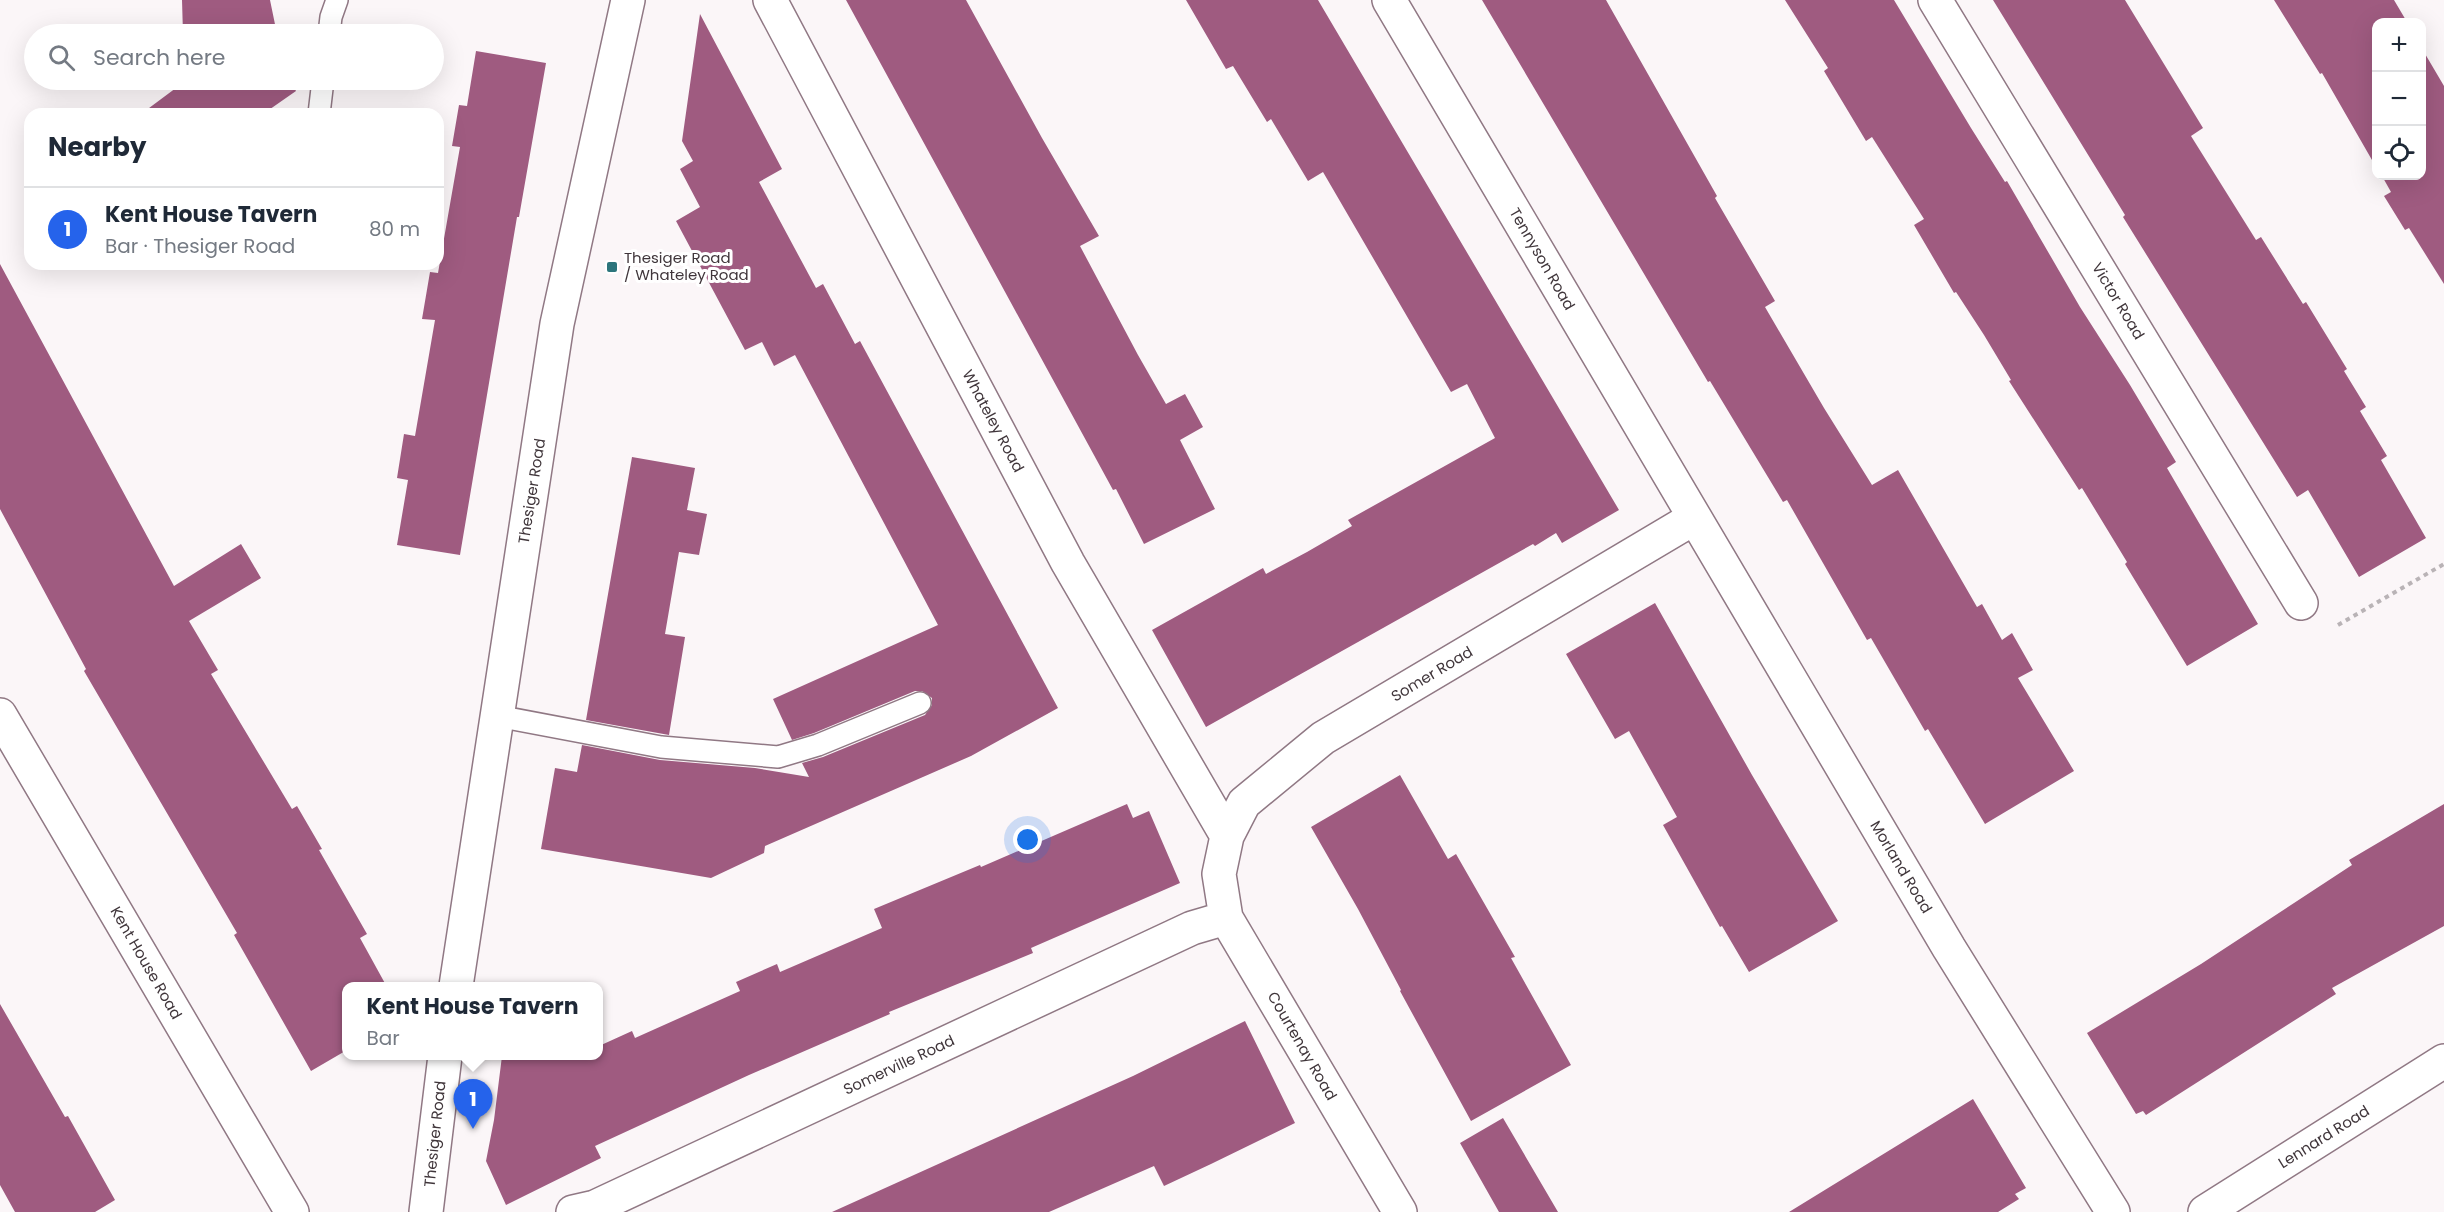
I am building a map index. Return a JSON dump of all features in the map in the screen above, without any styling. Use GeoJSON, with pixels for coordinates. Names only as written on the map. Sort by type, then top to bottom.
{"type":"FeatureCollection","features":[{"type":"Feature","properties":{"kind":"street","name":"Thesiger Road"},"geometry":{"type":"LineString","coordinates":[[457,982],[557,324],[626,0]]}},
{"type":"Feature","properties":{"kind":"street","name":"Whateley Road"},"geometry":{"type":"LineString","coordinates":[[770,0],[1068,563],[1227,836]]}},
{"type":"Feature","properties":{"kind":"street","name":"Tennyson Road"},"geometry":{"type":"LineString","coordinates":[[1389,0],[1694,518]]}},
{"type":"Feature","properties":{"kind":"street","name":"Victor Road"},"geometry":{"type":"LineString","coordinates":[[1935,0],[2301,603]]}},
{"type":"Feature","properties":{"kind":"street","name":"Somer Road"},"geometry":{"type":"LineString","coordinates":[[1219,874],[1227,836],[1244,803],[1323,738],[1694,518]]}},
{"type":"Feature","properties":{"kind":"street","name":"Morland Road"},"geometry":{"type":"LineString","coordinates":[[1694,518],[1949,948],[2113,1212]]}},
{"type":"Feature","properties":{"kind":"street","name":"Kent House Road"},"geometry":{"type":"LineString","coordinates":[[0,715],[292,1212]]}},
{"type":"Feature","properties":{"kind":"street","name":"Courtenay Road"},"geometry":{"type":"LineString","coordinates":[[1219,874],[1227,918],[1400,1212]]}},
{"type":"Feature","properties":{"kind":"street","name":"Somerville Road"},"geometry":{"type":"LineString","coordinates":[[584,1210],[1192,928],[1227,918]]}},
{"type":"Feature","properties":{"kind":"street","name":"Thesiger Road"},"geometry":{"type":"LineString","coordinates":[[426,1212],[445,1060]]}},
{"type":"Feature","properties":{"kind":"street","name":"Lennard Road"},"geometry":{"type":"LineString","coordinates":[[2205,1212],[2444,1061]]}},
{"type":"Feature","properties":{"kind":"lane"},"geometry":{"type":"LineString","coordinates":[[330,24],[337,0]]}},
{"type":"Feature","properties":{"kind":"lane"},"geometry":{"type":"LineString","coordinates":[[320,108],[322,90]]}},
{"type":"Feature","properties":{"kind":"lane"},"geometry":{"type":"LineString","coordinates":[[498,716],[661,747],[778,757],[818,745],[920,703]]}},
{"type":"Feature","properties":{"kind":"path"},"geometry":{"type":"LineString","coordinates":[[2301,603],[2324,633],[2444,564]]}},
{"type":"Feature","properties":{"kind":"building"},"geometry":{"type":"Polygon","coordinates":[[[182,0],[270,0],[275,24],[183,24],[182,0]]]}},
{"type":"Feature","properties":{"kind":"building"},"geometry":{"type":"Polygon","coordinates":[[[846,0],[966,0],[1099,236],[1080,246],[1138,355],[1166,404],[1185,394],[1203,427],[1180,440],[1215,509],[1144,544],[1116,489],[1113,490],[846,0]]]}},
{"type":"Feature","properties":{"kind":"building"},"geometry":{"type":"Polygon","coordinates":[[[1186,0],[1318,0],[1619,510],[1562,543],[1556,533],[1535,546],[1533,544],[1206,727],[1152,630],[1263,568],[1266,574],[1307,552],[1352,526],[1348,520],[1495,438],[1467,384],[1451,392],[1323,172],[1308,181],[1271,119],[1267,122],[1233,66],[1226,69],[1186,0]]]}},
{"type":"Feature","properties":{"kind":"building"},"geometry":{"type":"Polygon","coordinates":[[[1482,0],[1606,0],[1717,196],[1715,198],[1775,301],[1765,307],[1824,408],[1872,485],[1898,470],[1977,607],[1982,604],[2002,640],[2012,633],[2033,670],[2018,678],[2074,771],[1985,824],[1928,729],[1925,731],[1871,638],[1867,640],[1787,500],[1783,502],[1710,381],[1708,382],[1482,0]]]}},
{"type":"Feature","properties":{"kind":"building"},"geometry":{"type":"Polygon","coordinates":[[[1785,0],[1894,0],[1971,128],[2005,182],[2007,181],[2080,307],[2176,462],[2167,468],[2258,624],[2187,666],[2082,488],[2079,490],[2009,381],[2011,380],[1984,335],[1956,292],[1954,293],[1914,225],[1924,219],[1872,137],[1866,141],[1824,71],[1828,68],[1785,0]]]}},
{"type":"Feature","properties":{"kind":"building"},"geometry":{"type":"Polygon","coordinates":[[[1993,0],[2125,0],[2203,128],[2191,136],[2256,240],[2261,237],[2303,304],[2306,302],[2347,369],[2344,371],[2366,407],[2360,411],[2387,456],[2381,460],[2426,538],[2359,577],[2308,490],[2297,497],[2123,217],[2125,215],[1993,0]]]}},
{"type":"Feature","properties":{"kind":"building"},"geometry":{"type":"Polygon","coordinates":[[[2274,0],[2394,0],[2405,18],[2372,18],[2372,160],[2322,73],[2320,74],[2274,0]]]}},
{"type":"Feature","properties":{"kind":"building"},"geometry":{"type":"Polygon","coordinates":[[[700,14],[782,169],[759,182],[816,288],[823,284],[855,344],[860,341],[1058,708],[971,756],[765,846],[764,853],[711,878],[541,849],[555,768],[577,772],[582,745],[660,760],[755,768],[809,777],[802,763],[823,757],[925,715],[932,705],[932,698],[922,691],[915,691],[792,740],[773,699],[938,625],[795,355],[774,366],[762,342],[745,350],[676,221],[700,207],[680,169],[693,161],[682,141],[700,14]]]}},
{"type":"Feature","properties":{"kind":"building"},"geometry":{"type":"Polygon","coordinates":[[[476,51],[546,63],[519,217],[517,217],[460,555],[397,545],[408,480],[397,478],[404,434],[415,436],[435,320],[422,319],[430,272],[438,273],[439,270],[444,270],[444,239],[460,147],[452,146],[459,105],[467,106],[476,51]]]}},
{"type":"Feature","properties":{"kind":"building"},"geometry":{"type":"Polygon","coordinates":[[[2426,55],[2444,86],[2444,284],[2409,228],[2405,230],[2384,196],[2391,192],[2384,180],[2426,180],[2426,55]]]}},
{"type":"Feature","properties":{"kind":"building"},"geometry":{"type":"Polygon","coordinates":[[[173,90],[296,91],[272,108],[149,108],[173,90]]]}},
{"type":"Feature","properties":{"kind":"building"},"geometry":{"type":"Polygon","coordinates":[[[0,264],[174,586],[241,544],[261,578],[189,621],[218,670],[211,674],[292,809],[297,806],[322,849],[319,850],[367,934],[360,938],[384,982],[342,982],[342,1053],[311,1071],[234,935],[237,933],[84,671],[86,669],[0,509],[0,264]]]}},
{"type":"Feature","properties":{"kind":"building"},"geometry":{"type":"Polygon","coordinates":[[[632,457],[695,468],[687,510],[707,514],[699,555],[679,552],[665,634],[685,637],[669,735],[586,720],[632,457]]]}},
{"type":"Feature","properties":{"kind":"building"},"geometry":{"type":"Polygon","coordinates":[[[1655,603],[1838,921],[1749,972],[1722,926],[1720,927],[1663,825],[1677,817],[1629,731],[1615,739],[1566,654],[1655,603]]]}},
{"type":"Feature","properties":{"kind":"building"},"geometry":{"type":"Polygon","coordinates":[[[1400,775],[1448,859],[1456,854],[1515,957],[1511,958],[1571,1065],[1471,1121],[1358,909],[1311,827],[1400,775]]]}},
{"type":"Feature","properties":{"kind":"building"},"geometry":{"type":"Polygon","coordinates":[[[1127,804],[1133,818],[1149,811],[1180,883],[1031,948],[1033,953],[889,1012],[890,1014],[749,1075],[595,1146],[601,1158],[506,1205],[486,1161],[502,1060],[603,1060],[603,1044],[632,1031],[635,1038],[740,991],[736,982],[777,964],[780,972],[882,928],[874,909],[980,865],[981,867],[1127,804]]]}},
{"type":"Feature","properties":{"kind":"building"},"geometry":{"type":"Polygon","coordinates":[[[2444,804],[2444,926],[2332,988],[2336,994],[2146,1115],[2143,1111],[2136,1114],[2087,1033],[2201,964],[2352,865],[2349,860],[2444,804]]]}},
{"type":"Feature","properties":{"kind":"building"},"geometry":{"type":"Polygon","coordinates":[[[0,1004],[65,1117],[68,1116],[115,1200],[95,1212],[15,1212],[0,1185],[0,1004]]]}},
{"type":"Feature","properties":{"kind":"building"},"geometry":{"type":"Polygon","coordinates":[[[1245,1021],[1295,1123],[1164,1186],[1154,1166],[1049,1212],[832,1212],[1133,1076],[1245,1021]]]}},
{"type":"Feature","properties":{"kind":"building"},"geometry":{"type":"Polygon","coordinates":[[[1973,1099],[2026,1188],[2015,1194],[2019,1199],[1998,1212],[1789,1212],[1973,1099]]]}},
{"type":"Feature","properties":{"kind":"building"},"geometry":{"type":"Polygon","coordinates":[[[1503,1118],[1558,1212],[1499,1212],[1460,1143],[1503,1118]]]}},
{"type":"Feature","properties":{"kind":"place","name":"Thesiger Road / Whateley Road"},"geometry":{"type":"Point","coordinates":[612,267]}},
{"type":"Feature","properties":{"kind":"place","name":"Kent House Tavern"},"geometry":{"type":"Point","coordinates":[473,1129]}}]}
